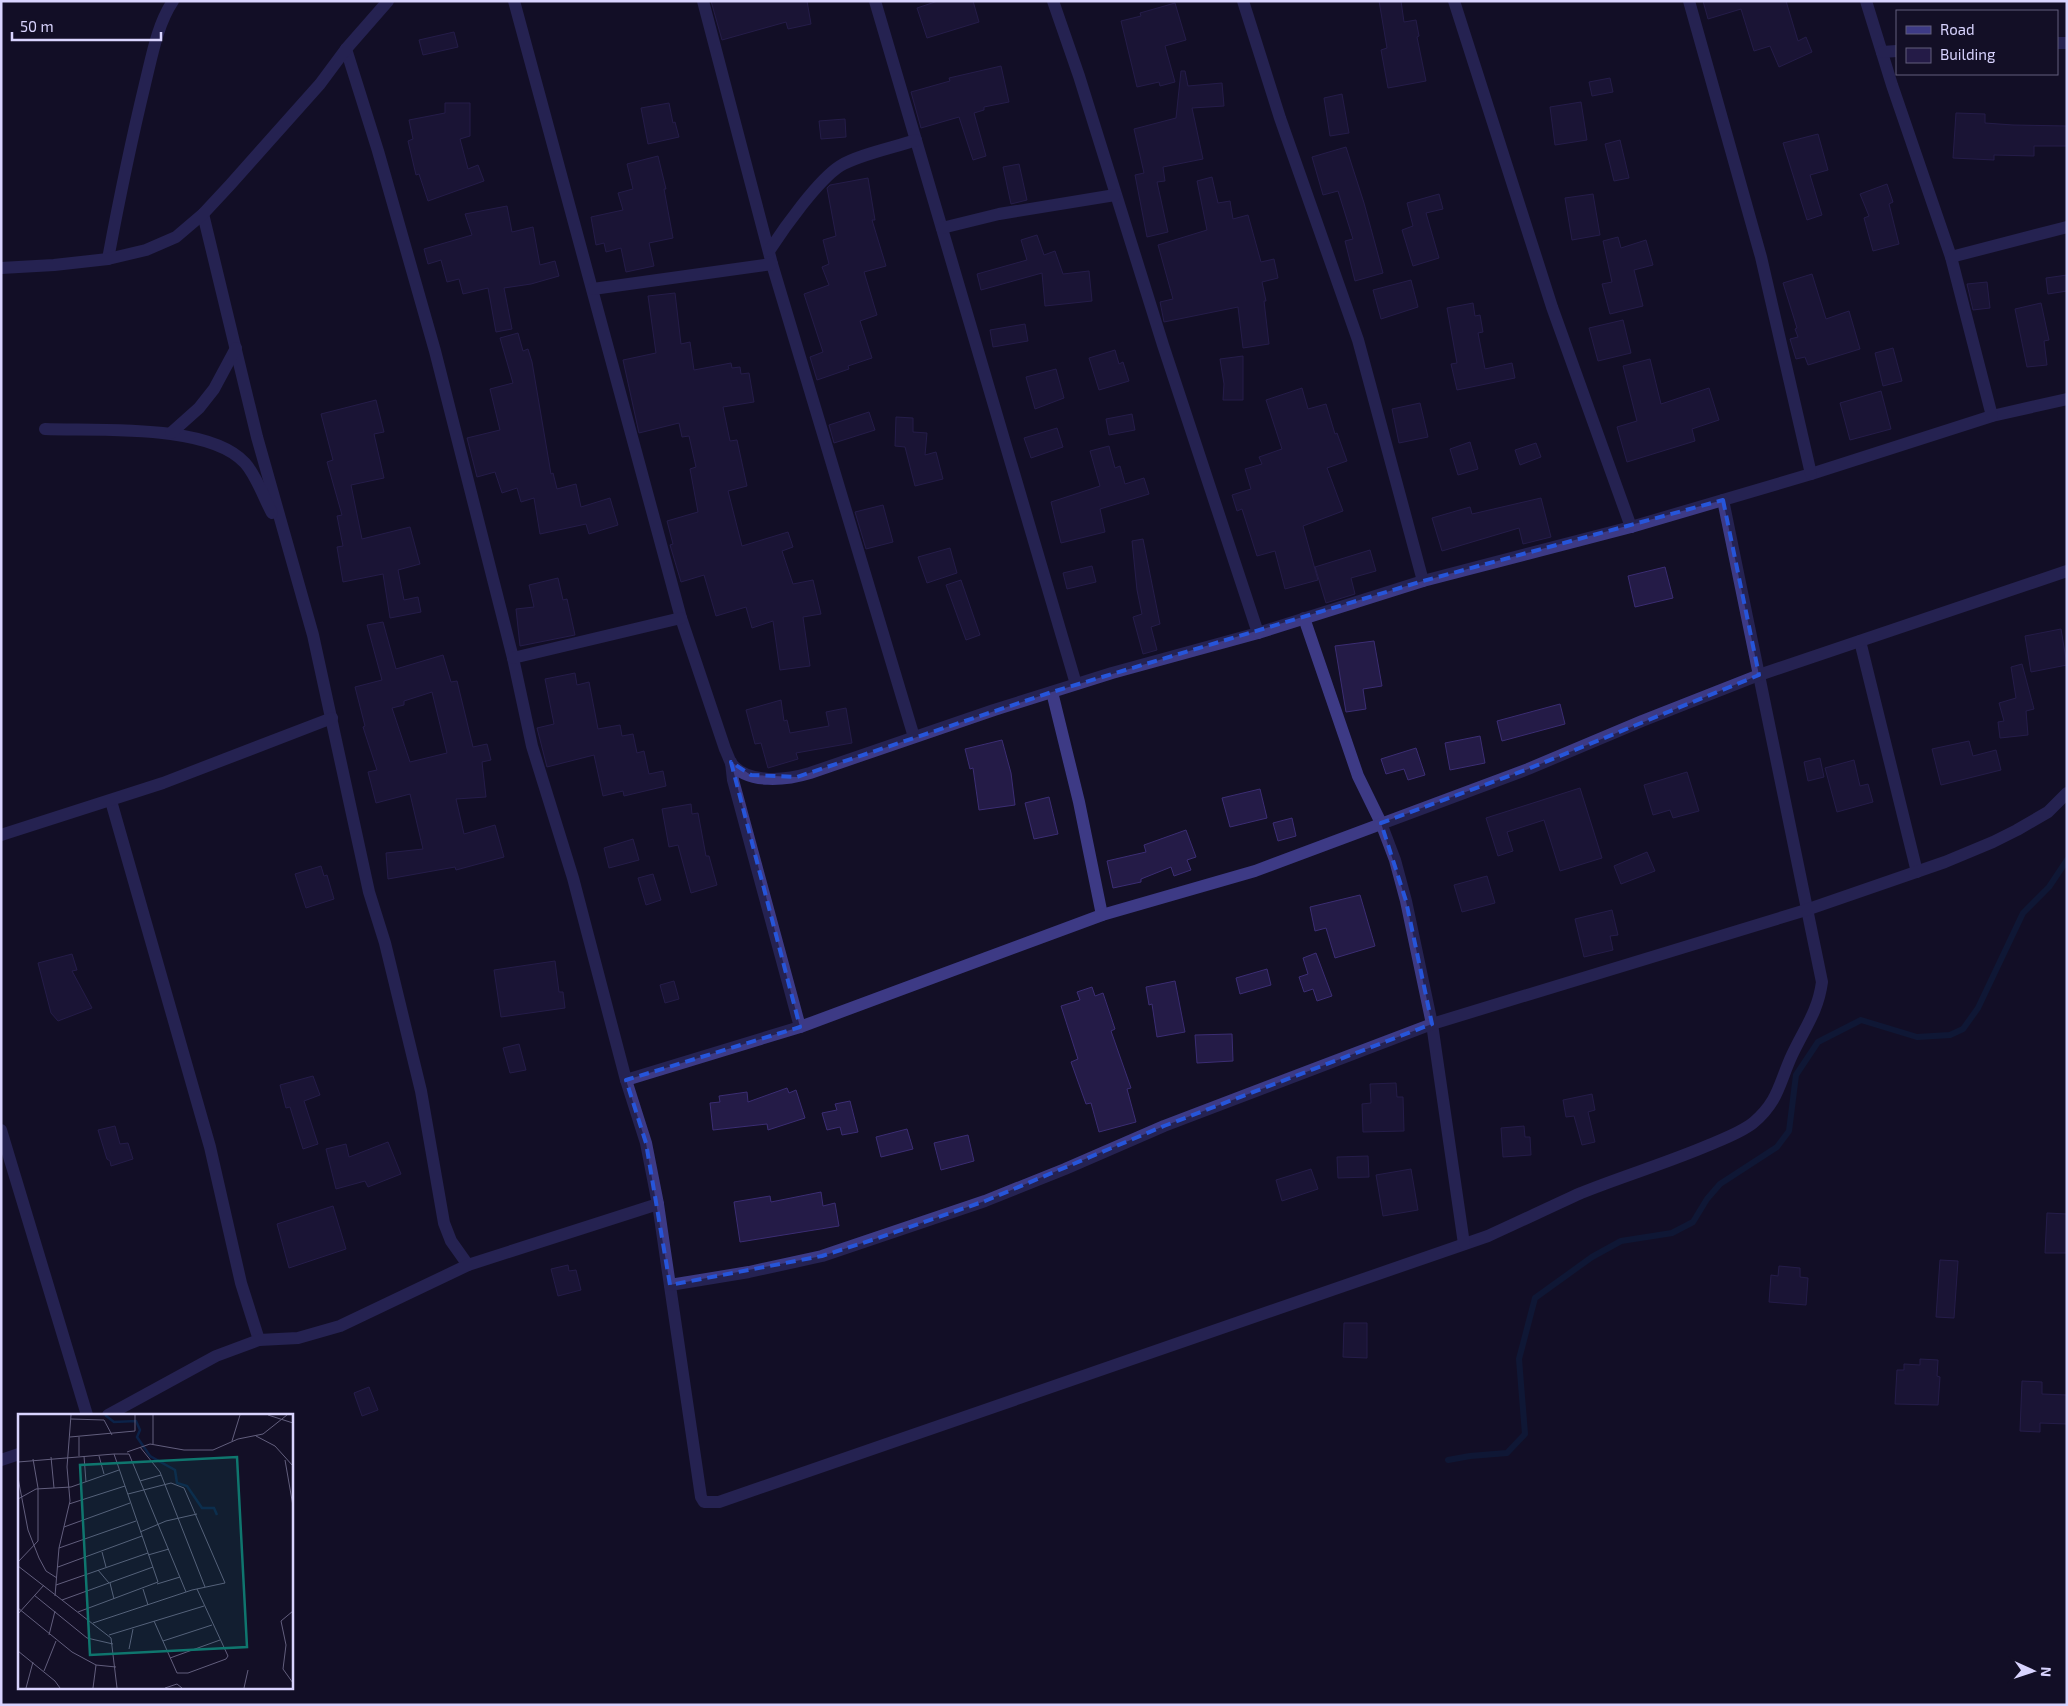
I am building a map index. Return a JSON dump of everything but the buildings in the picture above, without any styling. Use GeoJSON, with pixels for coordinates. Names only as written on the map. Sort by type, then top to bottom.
{"type":"FeatureCollection","features":[{"type":"Feature","properties":{"kind":"street"},"geometry":{"type":"LineString","coordinates":[[108,259],[128,152],[164,14],[173,1]]}},
{"type":"Feature","properties":{"kind":"street"},"geometry":{"type":"LineString","coordinates":[[1,268],[108,259],[146,250],[176,237],[203,214],[320,84],[346,49],[388,1]]}},
{"type":"Feature","properties":{"kind":"street"},"geometry":{"type":"LineString","coordinates":[[514,1],[552,144],[594,290],[681,618],[731,762],[733,780],[800,1027]]}},
{"type":"Feature","properties":{"kind":"street"},"geometry":{"type":"LineString","coordinates":[[703,1],[772,264],[914,737]]}},
{"type":"Feature","properties":{"kind":"street"},"geometry":{"type":"LineString","coordinates":[[874,1],[1076,684]]}},
{"type":"Feature","properties":{"kind":"street"},"geometry":{"type":"LineString","coordinates":[[1053,1],[1079,76],[1115,195],[1258,633]]}},
{"type":"Feature","properties":{"kind":"street"},"geometry":{"type":"LineString","coordinates":[[1244,1],[1280,118],[1358,340],[1423,582]]}},
{"type":"Feature","properties":{"kind":"street"},"geometry":{"type":"LineString","coordinates":[[1454,1],[1552,307],[1631,527]]}},
{"type":"Feature","properties":{"kind":"street"},"geometry":{"type":"LineString","coordinates":[[1689,1],[1761,257],[1811,474]]}},
{"type":"Feature","properties":{"kind":"street"},"geometry":{"type":"LineString","coordinates":[[1866,1],[1951,257],[1992,416]]}},
{"type":"Feature","properties":{"kind":"street"},"geometry":{"type":"LineString","coordinates":[[346,49],[435,351],[513,658],[532,746],[573,878],[626,1080],[646,1143],[658,1204],[700,1497],[704,1502],[713,1503],[1464,1244],[1506,1228],[1581,1193],[1689,1154],[1740,1130],[1760,1116],[1778,1093],[1792,1055],[1813,1018],[1822,982],[1723,500]]}},
{"type":"Feature","properties":{"kind":"street"},"geometry":{"type":"LineString","coordinates":[[1882,52],[1896,51]]}},
{"type":"Feature","properties":{"kind":"street"},"geometry":{"type":"LineString","coordinates":[[769,251],[808,200],[838,168],[852,161],[916,140]]}},
{"type":"Feature","properties":{"kind":"street"},"geometry":{"type":"LineString","coordinates":[[942,228],[999,214],[1115,195]]}},
{"type":"Feature","properties":{"kind":"street"},"geometry":{"type":"LineString","coordinates":[[203,214],[283,533],[312,634],[369,892],[385,943],[421,1091],[444,1223],[451,1241],[468,1265]]}},
{"type":"Feature","properties":{"kind":"street"},"geometry":{"type":"LineString","coordinates":[[1951,257],[2067,227]]}},
{"type":"Feature","properties":{"kind":"street"},"geometry":{"type":"LineString","coordinates":[[594,290],[772,264]]}},
{"type":"Feature","properties":{"kind":"street"},"geometry":{"type":"LineString","coordinates":[[171,433],[199,408],[214,389],[236,348]]}},
{"type":"Feature","properties":{"kind":"street"},"geometry":{"type":"LineString","coordinates":[[731,762],[740,771],[751,776],[785,779],[810,773],[1076,684],[1258,633],[1423,582],[1631,527],[1811,474],[1992,416],[2067,399]]}},
{"type":"Feature","properties":{"kind":"street"},"geometry":{"type":"LineString","coordinates":[[45,429],[171,433],[196,438],[216,445],[244,462],[250,469],[283,533]]}},
{"type":"Feature","properties":{"kind":"street"},"geometry":{"type":"LineString","coordinates":[[626,1080],[800,1027],[1102,916],[1256,871],[1528,769],[1642,720],[1759,675],[2067,571]]}},
{"type":"Feature","properties":{"kind":"street"},"geometry":{"type":"LineString","coordinates":[[513,658],[681,618]]}},
{"type":"Feature","properties":{"kind":"street"},"geometry":{"type":"LineString","coordinates":[[1304,618],[1358,776],[1381,823],[1395,860],[1406,901],[1432,1024],[1464,1244]]}},
{"type":"Feature","properties":{"kind":"street"},"geometry":{"type":"LineString","coordinates":[[1860,641],[1918,872]]}},
{"type":"Feature","properties":{"kind":"street"},"geometry":{"type":"LineString","coordinates":[[1052,692],[1102,916]]}},
{"type":"Feature","properties":{"kind":"street"},"geometry":{"type":"LineString","coordinates":[[1,835],[111,801],[199,770],[332,718]]}},
{"type":"Feature","properties":{"kind":"street"},"geometry":{"type":"LineString","coordinates":[[670,1284],[749,1272],[822,1256],[985,1201],[1164,1126],[1432,1024],[1806,910],[1918,872],[1993,842],[2017,830],[2048,812],[2067,793]]}},
{"type":"Feature","properties":{"kind":"street"},"geometry":{"type":"LineString","coordinates":[[111,801],[210,1147],[241,1283],[259,1340]]}},
{"type":"Feature","properties":{"kind":"street"},"geometry":{"type":"LineString","coordinates":[[1,1130],[86,1414]]}},
{"type":"Feature","properties":{"kind":"street"},"geometry":{"type":"LineString","coordinates":[[110,1414],[216,1356],[259,1340],[298,1338],[319,1334],[340,1326],[468,1265],[658,1204]]}},
{"type":"Feature","properties":{"kind":"street"},"geometry":{"type":"LineString","coordinates":[[1,1460],[18,1454]]}},
{"type":"Feature","properties":{"kind":"highlighted area"},"geometry":{"type":"Polygon","coordinates":[[[1723,500],[1759,675],[1528,769],[1381,823],[1406,901],[1432,1024],[1164,1126],[985,1201],[878,1238],[822,1256],[670,1285],[646,1143],[626,1080],[800,1027],[731,762],[751,775],[797,777],[1052,692],[1423,581],[1723,500]]]}},
{"type":"Feature","properties":{"kind":"waterway"},"geometry":{"type":"LineString","coordinates":[[1448,1460],[1507,1453],[1525,1434],[1519,1359],[1535,1298],[1592,1257],[1621,1241],[1672,1233],[1693,1222],[1707,1199],[1720,1184],[1777,1147],[1789,1131],[1796,1075],[1818,1042],[1861,1020],[1917,1037],[1950,1035],[1963,1029],[1978,1008],[2023,913],[2049,887],[2067,860]]}}]}
